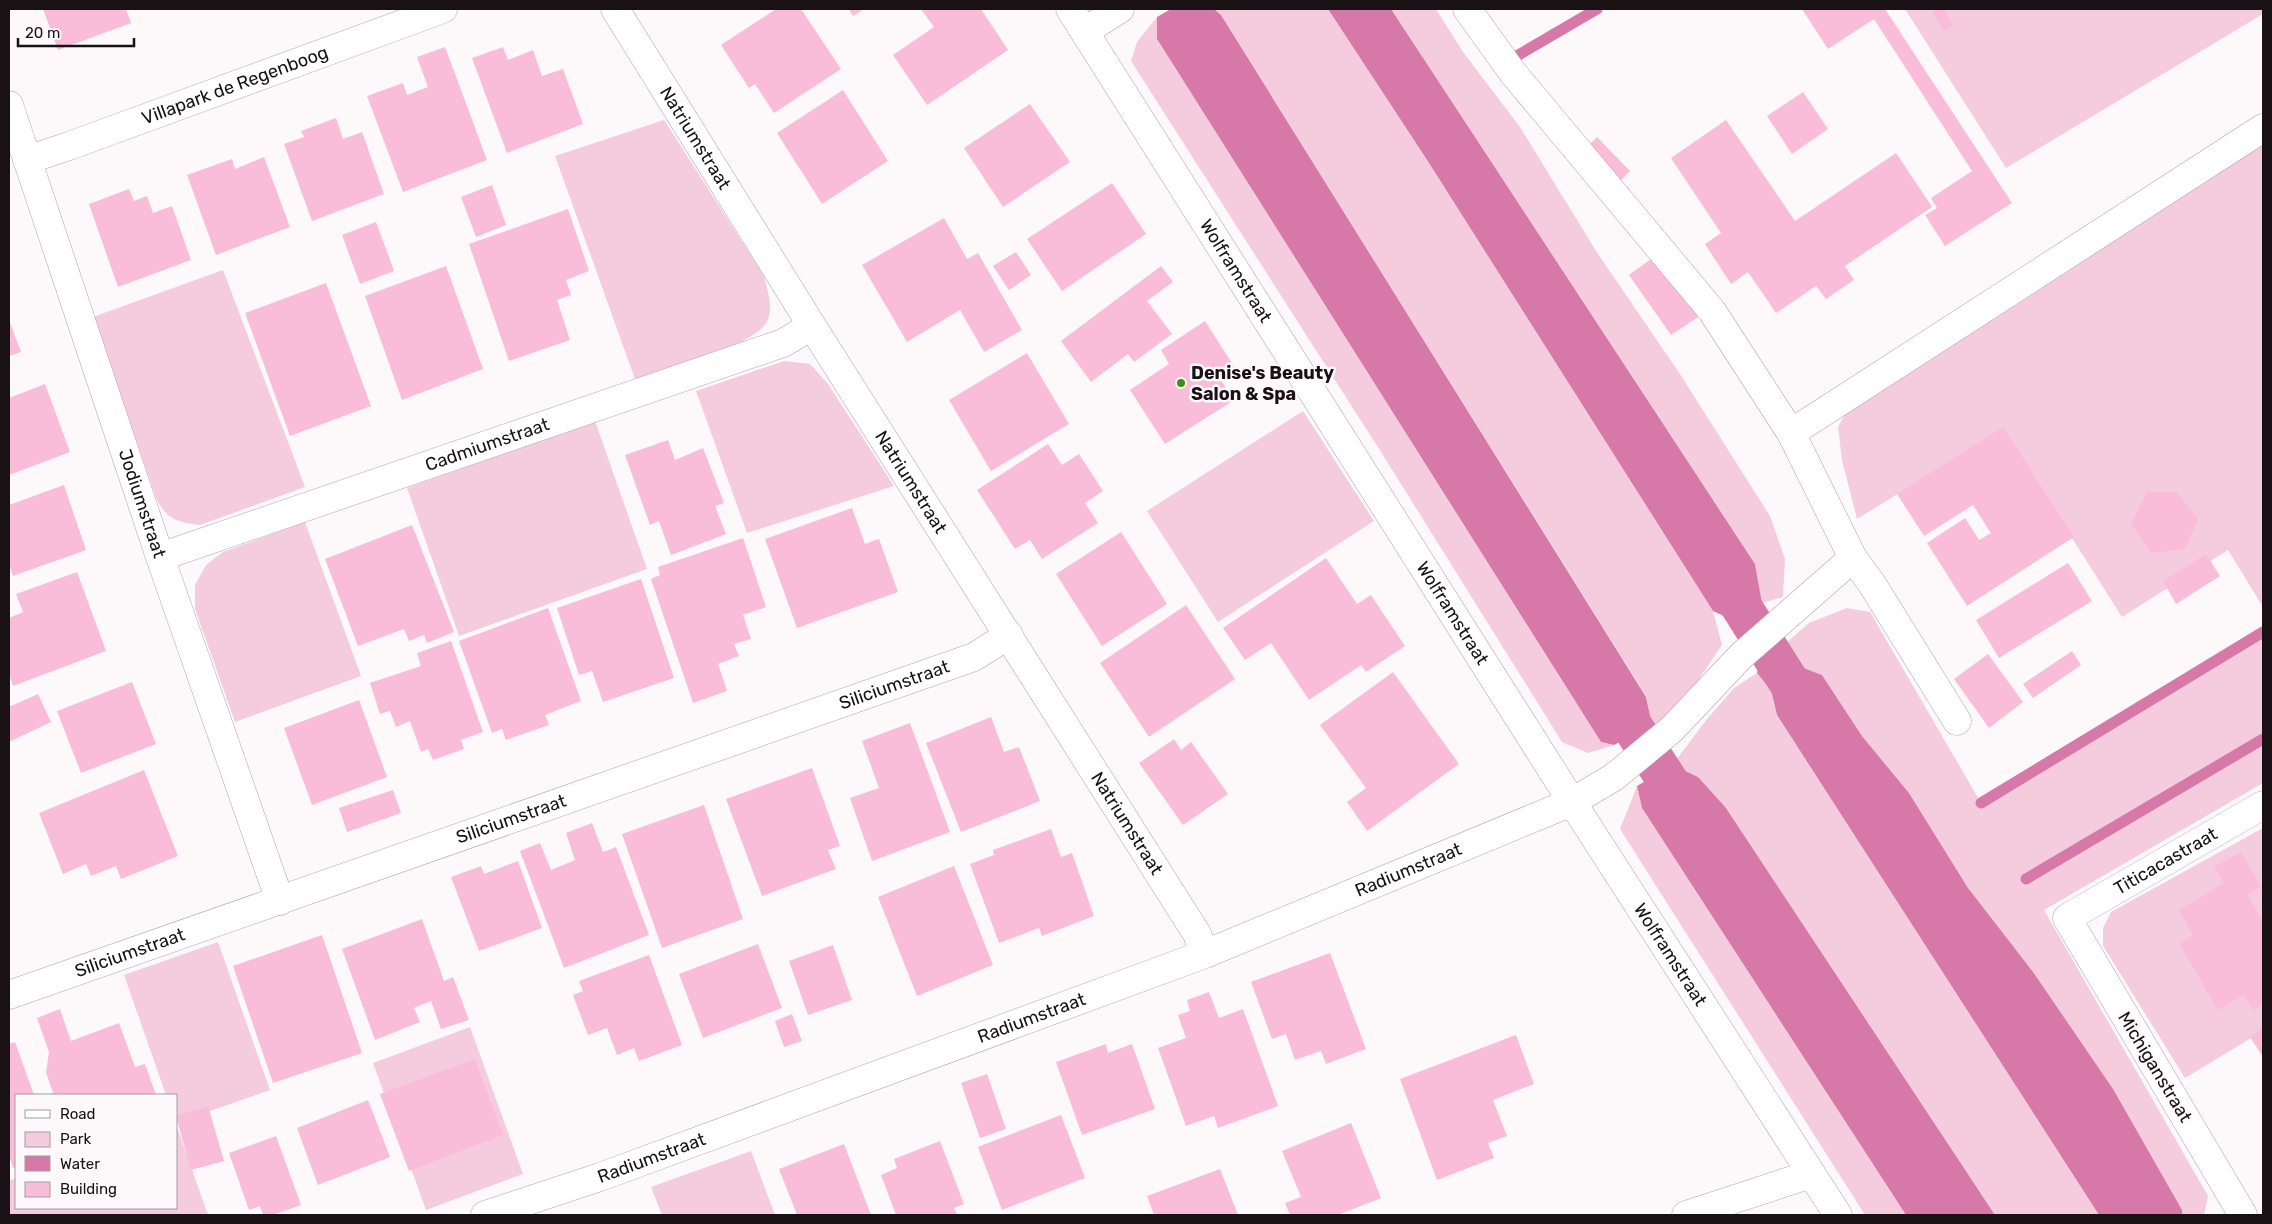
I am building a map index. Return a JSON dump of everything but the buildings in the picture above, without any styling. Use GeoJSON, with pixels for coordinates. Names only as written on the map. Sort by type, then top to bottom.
{"type":"FeatureCollection","features":[{"type":"Feature","properties":{"kind":"street","name":"Villapark de Regenboog"},"geometry":{"type":"LineString","coordinates":[[27,160],[443,9]]}},
{"type":"Feature","properties":{"kind":"street","name":"Natriumstraat"},"geometry":{"type":"LineString","coordinates":[[615,9],[812,326],[1010,635],[1197,934],[1205,954]]}},
{"type":"Feature","properties":{"kind":"street"},"geometry":{"type":"LineString","coordinates":[[1078,20],[1120,9]]}},
{"type":"Feature","properties":{"kind":"street"},"geometry":{"type":"LineString","coordinates":[[1467,9],[1513,73],[1712,311],[1791,433],[1853,558],[1872,584],[1957,721]]}},
{"type":"Feature","properties":{"kind":"street","name":"Wolframstraat"},"geometry":{"type":"LineString","coordinates":[[1078,20],[1572,802],[1838,1215]]}},
{"type":"Feature","properties":{"kind":"street","name":"Jodiumstraat"},"geometry":{"type":"LineString","coordinates":[[9,105],[160,557],[280,901]]}},
{"type":"Feature","properties":{"kind":"street"},"geometry":{"type":"LineString","coordinates":[[1791,433],[2263,128]]}},
{"type":"Feature","properties":{"kind":"street","name":"Cadmiumstraat"},"geometry":{"type":"LineString","coordinates":[[160,557],[783,344],[812,326]]}},
{"type":"Feature","properties":{"kind":"street","name":"Radiumstraat"},"geometry":{"type":"LineString","coordinates":[[485,1215],[600,1177],[1205,954],[1572,802],[1614,777],[1672,729],[1741,656],[1853,558]]}},
{"type":"Feature","properties":{"kind":"street","name":"Siliciumstraat"},"geometry":{"type":"LineString","coordinates":[[9,995],[974,658],[1010,635]]}},
{"type":"Feature","properties":{"kind":"street","name":"Titicacastraat"},"geometry":{"type":"LineString","coordinates":[[2066,918],[2263,805]]}},
{"type":"Feature","properties":{"kind":"street","name":"Michiganstraat"},"geometry":{"type":"LineString","coordinates":[[2066,918],[2243,1215]]}},
{"type":"Feature","properties":{"kind":"street"},"geometry":{"type":"LineString","coordinates":[[1686,1215],[1812,1174]]}},
{"type":"Feature","properties":{"kind":"green space"},"geometry":{"type":"Polygon","coordinates":[[[1214,9],[1328,9],[1429,163],[1713,611],[1722,645],[1688,695],[1658,724],[1640,731],[1651,720],[1646,696],[1221,15],[1214,9]]]}},
{"type":"Feature","properties":{"kind":"green space"},"geometry":{"type":"Polygon","coordinates":[[[1391,9],[1436,9],[1463,52],[1520,127],[1596,251],[1680,374],[1770,516],[1785,559],[1783,597],[1762,603],[1755,564],[1391,9]]]}},
{"type":"Feature","properties":{"kind":"green space"},"geometry":{"type":"Polygon","coordinates":[[[1905,9],[2263,9],[2263,14],[2006,168],[1905,9]]]}},
{"type":"Feature","properties":{"kind":"green space"},"geometry":{"type":"Polygon","coordinates":[[[1157,17],[1157,39],[1601,742],[1614,745],[1588,753],[1562,742],[1381,452],[1131,61],[1137,42],[1157,17]]]}},
{"type":"Feature","properties":{"kind":"green space"},"geometry":{"type":"Polygon","coordinates":[[[664,120],[764,276],[770,310],[767,321],[759,330],[746,339],[707,356],[635,379],[555,156],[664,120]]]}},
{"type":"Feature","properties":{"kind":"green space"},"geometry":{"type":"Polygon","coordinates":[[[2263,137],[2263,607],[2228,550],[2122,617],[2003,429],[1857,519],[1842,460],[1838,427],[1851,404],[2263,137]]]}},
{"type":"Feature","properties":{"kind":"green space"},"geometry":{"type":"Polygon","coordinates":[[[223,270],[305,487],[200,525],[174,519],[165,512],[157,500],[93,317],[223,270]]]}},
{"type":"Feature","properties":{"kind":"green space"},"geometry":{"type":"Polygon","coordinates":[[[784,361],[810,364],[828,384],[894,486],[747,533],[696,391],[784,361]]]}},
{"type":"Feature","properties":{"kind":"green space"},"geometry":{"type":"Polygon","coordinates":[[[1303,411],[1374,521],[1218,622],[1147,511],[1303,411]]]}},
{"type":"Feature","properties":{"kind":"green space"},"geometry":{"type":"Polygon","coordinates":[[[595,421],[647,569],[459,636],[407,488],[595,421]]]}},
{"type":"Feature","properties":{"kind":"green space"},"geometry":{"type":"Polygon","coordinates":[[[305,522],[361,676],[235,722],[195,609],[195,585],[206,565],[223,552],[305,522]]]}},
{"type":"Feature","properties":{"kind":"green space"},"geometry":{"type":"Polygon","coordinates":[[[1847,608],[1870,612],[1981,803],[2263,632],[2263,783],[2044,910],[2208,1196],[2204,1215],[2182,1215],[2182,1210],[1968,888],[1909,793],[1862,736],[1822,675],[1801,667],[1786,643],[1809,623],[1847,608]]]}},
{"type":"Feature","properties":{"kind":"green space"},"geometry":{"type":"Polygon","coordinates":[[[1757,673],[1771,690],[1777,715],[2099,1215],[1995,1215],[1726,808],[1672,765],[1734,688],[1757,673]]]}},
{"type":"Feature","properties":{"kind":"green space"},"geometry":{"type":"Polygon","coordinates":[[[1637,786],[1642,808],[1906,1215],[1865,1215],[1620,829],[1637,786]]]}},
{"type":"Feature","properties":{"kind":"green space"},"geometry":{"type":"Polygon","coordinates":[[[2263,828],[2263,1031],[2185,1078],[2103,946],[2103,928],[2111,912],[2263,828]]]}},
{"type":"Feature","properties":{"kind":"green space"},"geometry":{"type":"Polygon","coordinates":[[[218,942],[270,1090],[178,1122],[178,1094],[166,1094],[124,975],[218,942]]]}},
{"type":"Feature","properties":{"kind":"green space"},"geometry":{"type":"Polygon","coordinates":[[[470,1027],[523,1174],[426,1210],[373,1063],[470,1027]]]}},
{"type":"Feature","properties":{"kind":"green space"},"geometry":{"type":"Polygon","coordinates":[[[178,1130],[208,1215],[9,1215],[9,1181],[15,1178],[15,1209],[178,1209],[178,1130]]]}},
{"type":"Feature","properties":{"kind":"green space"},"geometry":{"type":"Polygon","coordinates":[[[751,1151],[775,1215],[662,1215],[651,1187],[751,1151]]]}},
{"type":"Feature","properties":{"kind":"water"},"geometry":{"type":"Polygon","coordinates":[[[1171,9],[1214,9],[1221,15],[1646,697],[1651,720],[1640,731],[1614,745],[1601,742],[1157,39],[1157,17],[1171,9]]]}},
{"type":"Feature","properties":{"kind":"water"},"geometry":{"type":"Polygon","coordinates":[[[1328,9],[1391,9],[1755,564],[1762,603],[1735,621],[1713,611],[1429,163],[1328,9]]]}},
{"type":"Feature","properties":{"kind":"water"},"geometry":{"type":"Polygon","coordinates":[[[1786,643],[1801,667],[1822,675],[1862,736],[1909,793],[1968,888],[2033,972],[2113,1089],[2182,1210],[2182,1215],[2099,1215],[1777,715],[1771,690],[1757,673],[1760,662],[1786,643]]]}},
{"type":"Feature","properties":{"kind":"water"},"geometry":{"type":"Polygon","coordinates":[[[1672,765],[1698,777],[1726,808],[1995,1215],[1906,1215],[1642,808],[1637,786],[1672,765]]]}},
{"type":"Feature","properties":{"kind":"waterway"},"geometry":{"type":"LineString","coordinates":[[1515,57],[1597,9]]}},
{"type":"Feature","properties":{"kind":"waterway"},"geometry":{"type":"LineString","coordinates":[[1715,565],[1801,701]]}},
{"type":"Feature","properties":{"kind":"waterway"},"geometry":{"type":"LineString","coordinates":[[1981,803],[2263,632]]}},
{"type":"Feature","properties":{"kind":"waterway"},"geometry":{"type":"LineString","coordinates":[[1606,686],[1693,820]]}},
{"type":"Feature","properties":{"kind":"waterway"},"geometry":{"type":"LineString","coordinates":[[2026,879],[2263,739]]}},
{"type":"Feature","properties":{"kind":"place","name":"Denise's Beauty Salon & Spa"},"geometry":{"type":"Point","coordinates":[1181,383]}}]}
